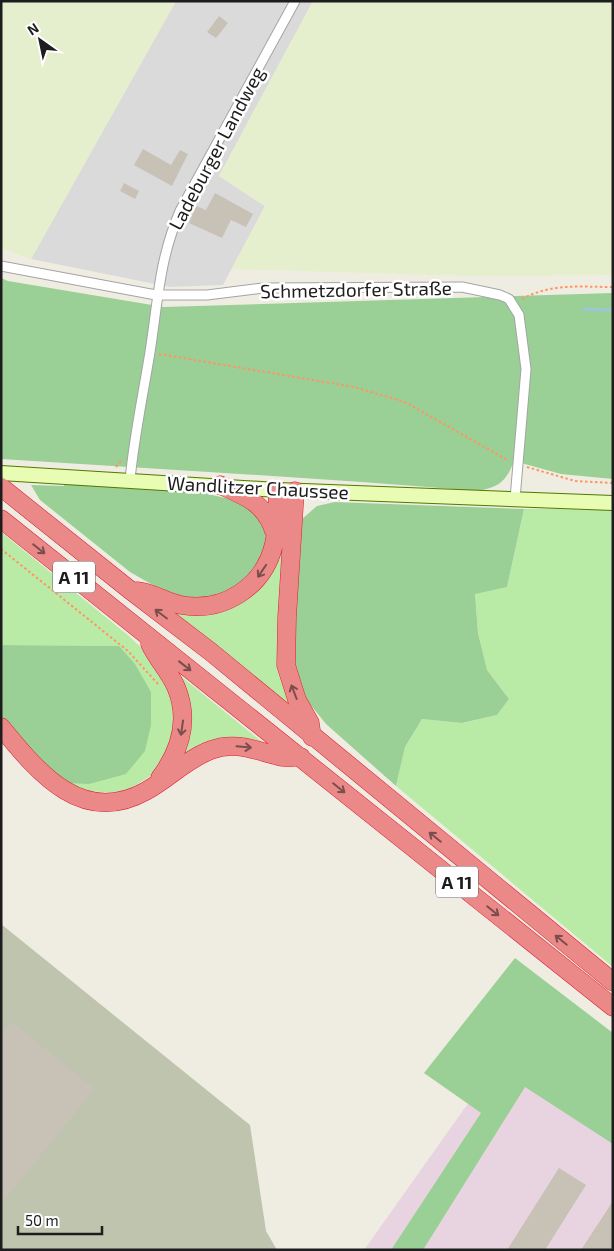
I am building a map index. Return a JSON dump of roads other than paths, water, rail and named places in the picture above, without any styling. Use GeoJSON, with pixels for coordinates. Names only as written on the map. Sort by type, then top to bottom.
{"type":"FeatureCollection","features":[{"type":"Feature","properties":{"kind":"highway"},"geometry":{"type":"LineString","coordinates":[[220,485],[259,504],[271,522],[275,540]]}},
{"type":"Feature","properties":{"kind":"highway","name":"A 11"},"geometry":{"type":"LineString","coordinates":[[1,487],[211,652],[312,737],[613,982]]}},
{"type":"Feature","properties":{"kind":"highway"},"geometry":{"type":"LineString","coordinates":[[130,590],[146,592],[180,605],[207,606],[228,600],[246,590],[260,575],[269,560],[287,491]]}},
{"type":"Feature","properties":{"kind":"highway"},"geometry":{"type":"LineString","coordinates":[[287,491],[286,665],[297,700],[310,723],[312,737]]}},
{"type":"Feature","properties":{"kind":"highway","name":"A 11"},"geometry":{"type":"LineString","coordinates":[[1,519],[613,1007]]}},
{"type":"Feature","properties":{"kind":"highway"},"geometry":{"type":"LineString","coordinates":[[146,636],[156,656],[176,686],[184,716],[183,731],[177,750],[170,765],[154,786]]}},
{"type":"Feature","properties":{"kind":"highway"},"geometry":{"type":"LineString","coordinates":[[1,727],[43,776],[62,791],[93,802],[112,802],[132,798],[211,750],[245,746],[279,757],[300,757]]}},
{"type":"Feature","properties":{"kind":"main road","name":"Wandlitzer Chaussee"},"geometry":{"type":"LineString","coordinates":[[1,473],[220,485],[287,491],[613,503]]}},
{"type":"Feature","properties":{"kind":"street","name":"Ladeburger Landweg"},"geometry":{"type":"LineString","coordinates":[[130,480],[150,352],[156,295],[168,239],[180,211],[295,1]]}},
{"type":"Feature","properties":{"kind":"street","name":"Schmetzdorfer Straße"},"geometry":{"type":"LineString","coordinates":[[1,266],[156,295],[207,295],[263,288],[462,287],[500,295],[513,304],[519,314],[526,369],[515,499]]}},
{"type":"Feature","properties":{"kind":"waterway"},"geometry":{"type":"LineString","coordinates":[[584,309],[613,310]]}}]}
